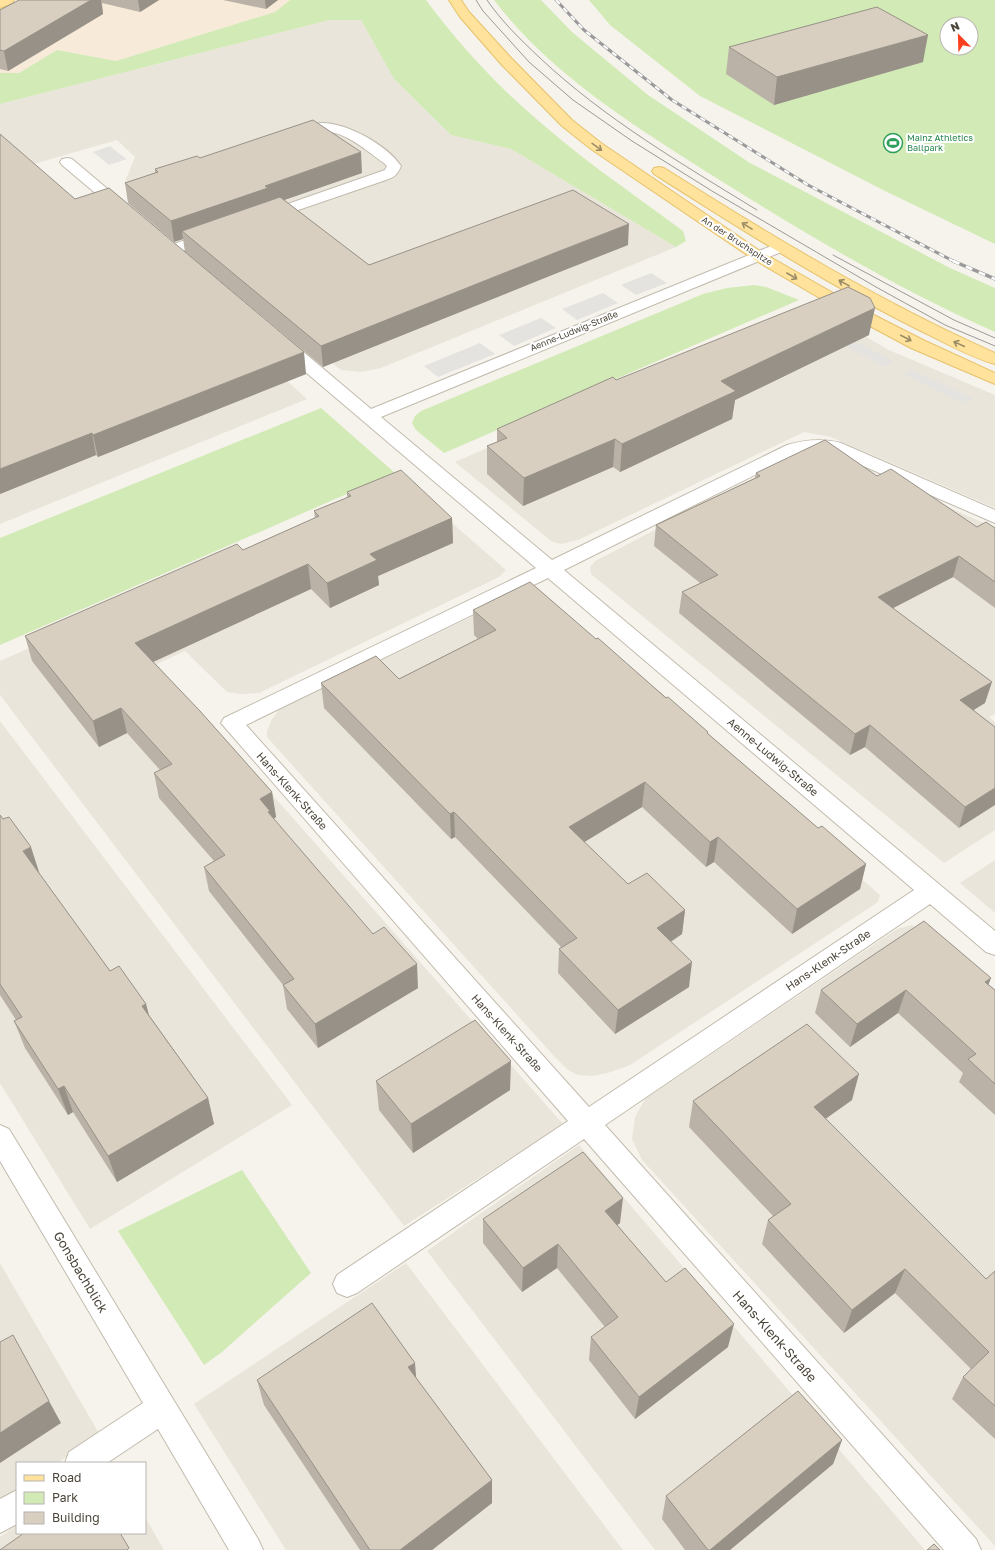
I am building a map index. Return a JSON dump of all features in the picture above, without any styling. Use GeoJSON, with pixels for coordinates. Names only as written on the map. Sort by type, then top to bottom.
{"type":"FeatureCollection","features":[{"type":"Feature","properties":{"kind":"main road","name":"An der Bruchspitze"},"geometry":{"type":"LineString","coordinates":[[455,0],[464,14],[507,62],[567,123],[596,146],[758,256],[848,308],[903,337],[953,361],[995,378]]}},
{"type":"Feature","properties":{"kind":"main road","name":"An der Bruchspitze"},"geometry":{"type":"LineString","coordinates":[[507,62],[602,133]]}},
{"type":"Feature","properties":{"kind":"main road","name":"An der Bruchspitze"},"geometry":{"type":"LineString","coordinates":[[615,142],[780,247],[928,329],[995,360]]}},
{"type":"Feature","properties":{"kind":"street"},"geometry":{"type":"LineString","coordinates":[[252,222],[391,173],[394,166],[389,160],[359,140],[336,128],[324,127],[279,139]]}},
{"type":"Feature","properties":{"kind":"street"},"geometry":{"type":"LineString","coordinates":[[67,162],[137,221]]}},
{"type":"Feature","properties":{"kind":"street"},"geometry":{"type":"LineString","coordinates":[[105,194],[120,189]]}},
{"type":"Feature","properties":{"kind":"street"},"geometry":{"type":"LineString","coordinates":[[171,250],[230,229]]}},
{"type":"Feature","properties":{"kind":"street","name":"Aenne-Ludwig-Straße"},"geometry":{"type":"LineString","coordinates":[[369,416],[780,247]]}},
{"type":"Feature","properties":{"kind":"street","name":"Aenne-Ludwig-Straße"},"geometry":{"type":"LineString","coordinates":[[270,333],[995,945]]}},
{"type":"Feature","properties":{"kind":"street"},"geometry":{"type":"LineString","coordinates":[[550,569],[793,449],[814,444],[835,447],[995,517]]}},
{"type":"Feature","properties":{"kind":"street","name":"Hans-Klenk-Straße"},"geometry":{"type":"LineString","coordinates":[[550,569],[232,723],[965,1550]]}},
{"type":"Feature","properties":{"kind":"street","name":"Hans-Klenk-Straße"},"geometry":{"type":"LineString","coordinates":[[586,1122],[931,890]]}},
{"type":"Feature","properties":{"kind":"street"},"geometry":{"type":"LineString","coordinates":[[347,1284],[586,1122]]}},
{"type":"Feature","properties":{"kind":"street","name":"Gonsbachblick"},"geometry":{"type":"LineString","coordinates":[[0,1137],[247,1550]]}},
{"type":"Feature","properties":{"kind":"street"},"geometry":{"type":"LineString","coordinates":[[81,1462],[162,1408]]}},
{"type":"Feature","properties":{"kind":"street"},"geometry":{"type":"LineString","coordinates":[[0,1517],[16,1507]]}},
{"type":"Feature","properties":{"kind":"shaded area"},"geometry":{"type":"Polygon","coordinates":[[[32,0],[290,0],[275,12],[116,61],[57,50],[19,73],[0,73],[0,18],[32,0]]]}},
{"type":"Feature","properties":{"kind":"shaded area"},"geometry":{"type":"Polygon","coordinates":[[[329,20],[361,20],[394,79],[451,135],[511,149],[676,247],[381,368],[361,372],[341,370],[280,320],[205,251],[124,184],[135,157],[117,140],[34,164],[237,336],[307,399],[0,524],[0,104],[329,20]]]}},
{"type":"Feature","properties":{"kind":"shaded area"},"geometry":{"type":"Polygon","coordinates":[[[110,146],[127,159],[109,165],[93,152],[110,146]]]}},
{"type":"Feature","properties":{"kind":"shaded area"},"geometry":{"type":"Polygon","coordinates":[[[651,273],[667,283],[636,295],[621,285],[651,273]]]}},
{"type":"Feature","properties":{"kind":"shaded area"},"geometry":{"type":"Polygon","coordinates":[[[603,293],[618,303],[577,320],[562,309],[603,293]]]}},
{"type":"Feature","properties":{"kind":"shaded area"},"geometry":{"type":"Polygon","coordinates":[[[812,306],[889,350],[995,395],[995,508],[831,437],[804,432],[578,540],[561,544],[551,541],[455,462],[812,306]]]}},
{"type":"Feature","properties":{"kind":"shaded area"},"geometry":{"type":"Polygon","coordinates":[[[541,318],[556,328],[514,346],[499,335],[541,318]]]}},
{"type":"Feature","properties":{"kind":"shaded area"},"geometry":{"type":"Polygon","coordinates":[[[840,333],[894,362],[885,367],[829,338],[840,333]]]}},
{"type":"Feature","properties":{"kind":"shaded area"},"geometry":{"type":"Polygon","coordinates":[[[480,343],[495,354],[438,377],[424,366],[480,343]]]}},
{"type":"Feature","properties":{"kind":"shaded area"},"geometry":{"type":"Polygon","coordinates":[[[912,370],[974,398],[966,404],[904,375],[912,370]]]}},
{"type":"Feature","properties":{"kind":"shaded area"},"geometry":{"type":"Polygon","coordinates":[[[800,455],[832,455],[995,528],[995,714],[989,717],[995,722],[995,830],[944,863],[591,574],[590,567],[595,561],[800,455]]]}},
{"type":"Feature","properties":{"kind":"shaded area"},"geometry":{"type":"Polygon","coordinates":[[[406,483],[506,570],[499,577],[259,693],[242,694],[227,692],[185,651],[157,664],[563,1124],[404,1226],[0,695],[0,661],[406,483]]]}},
{"type":"Feature","properties":{"kind":"shaded area"},"geometry":{"type":"Polygon","coordinates":[[[529,591],[880,895],[878,902],[630,1065],[611,1072],[593,1076],[578,1075],[568,1070],[554,1056],[267,737],[267,731],[272,719],[279,710],[521,593],[529,591]]]}},
{"type":"Feature","properties":{"kind":"shaded area"},"geometry":{"type":"Polygon","coordinates":[[[0,721],[292,1105],[90,1229],[0,1083],[0,721]]]}},
{"type":"Feature","properties":{"kind":"shaded area"},"geometry":{"type":"Polygon","coordinates":[[[995,860],[995,913],[960,883],[995,860]]]}},
{"type":"Feature","properties":{"kind":"shaded area"},"geometry":{"type":"Polygon","coordinates":[[[912,925],[995,996],[995,1546],[642,1160],[632,1139],[635,1117],[645,1099],[897,929],[912,925]]]}},
{"type":"Feature","properties":{"kind":"shaded area"},"geometry":{"type":"Polygon","coordinates":[[[579,1145],[925,1550],[655,1550],[427,1251],[579,1145]]]}},
{"type":"Feature","properties":{"kind":"shaded area"},"geometry":{"type":"Polygon","coordinates":[[[0,1263],[100,1435],[59,1462],[16,1462],[16,1490],[0,1500],[0,1263]]]}},
{"type":"Feature","properties":{"kind":"shaded area"},"geometry":{"type":"Polygon","coordinates":[[[406,1263],[623,1550],[286,1550],[194,1404],[406,1263]]]}},
{"type":"Feature","properties":{"kind":"shaded area"},"geometry":{"type":"Polygon","coordinates":[[[146,1519],[164,1550],[0,1550],[0,1537],[16,1526],[16,1534],[146,1534],[146,1519]]]}},
{"type":"Feature","properties":{"kind":"green space"},"geometry":{"type":"Polygon","coordinates":[[[290,0],[426,0],[472,57],[511,96],[562,141],[683,231],[686,241],[676,247],[511,149],[451,135],[394,79],[361,20],[329,20],[0,104],[0,73],[19,73],[57,50],[116,61],[275,12],[290,0]]]}},
{"type":"Feature","properties":{"kind":"green space"},"geometry":{"type":"Polygon","coordinates":[[[494,0],[541,0],[572,32],[648,95],[750,163],[950,268],[995,288],[995,332],[959,316],[854,261],[752,200],[658,140],[598,99],[570,77],[517,28],[494,0]]]}},
{"type":"Feature","properties":{"kind":"green space","name":"Mainz Athletics Ballpark"},"geometry":{"type":"Polygon","coordinates":[[[589,0],[995,0],[995,244],[883,190],[700,96],[610,25],[589,0]]]}},
{"type":"Feature","properties":{"kind":"green space"},"geometry":{"type":"Polygon","coordinates":[[[754,285],[766,287],[799,300],[444,453],[416,430],[412,423],[415,416],[421,411],[703,294],[727,288],[754,285]]]}},
{"type":"Feature","properties":{"kind":"green space"},"geometry":{"type":"Polygon","coordinates":[[[321,408],[395,473],[0,645],[0,538],[321,408]]]}},
{"type":"Feature","properties":{"kind":"green space"},"geometry":{"type":"Polygon","coordinates":[[[242,1170],[311,1273],[222,1352],[204,1365],[118,1231],[242,1170]]]}},
{"type":"Feature","properties":{"kind":"building"},"geometry":{"type":"Polygon","coordinates":[[[19,0],[91,0],[4,51],[0,50],[0,10],[19,0]]]}},
{"type":"Feature","properties":{"kind":"building"},"geometry":{"type":"Polygon","coordinates":[[[877,7],[928,35],[777,77],[729,47],[877,7]]]}},
{"type":"Feature","properties":{"kind":"building"},"geometry":{"type":"Polygon","coordinates":[[[313,120],[361,152],[265,186],[268,188],[171,221],[125,183],[158,172],[155,169],[197,156],[200,158],[313,120]]]}},
{"type":"Feature","properties":{"kind":"building"},"geometry":{"type":"Polygon","coordinates":[[[0,134],[75,199],[109,188],[304,352],[93,435],[92,433],[0,469],[0,134]]]}},
{"type":"Feature","properties":{"kind":"building"},"geometry":{"type":"Polygon","coordinates":[[[573,190],[629,224],[321,346],[182,231],[280,197],[369,265],[573,190]]]}},
{"type":"Feature","properties":{"kind":"building"},"geometry":{"type":"Polygon","coordinates":[[[848,287],[870,298],[875,308],[721,381],[736,391],[622,444],[615,439],[524,478],[487,446],[507,438],[497,429],[613,377],[616,380],[848,287]]]}},
{"type":"Feature","properties":{"kind":"building"},"geometry":{"type":"Polygon","coordinates":[[[825,440],[877,476],[891,469],[977,527],[986,522],[995,528],[995,582],[959,556],[878,597],[992,682],[960,700],[995,727],[995,788],[965,807],[870,725],[855,734],[682,592],[718,575],[656,525],[760,476],[756,473],[825,440]]]}},
{"type":"Feature","properties":{"kind":"building"},"geometry":{"type":"Polygon","coordinates":[[[401,470],[452,518],[370,554],[377,560],[327,583],[308,564],[135,643],[200,711],[272,792],[260,799],[270,811],[268,812],[373,934],[384,927],[417,964],[315,1024],[283,985],[294,979],[204,867],[225,855],[154,773],[172,764],[121,708],[93,721],[25,636],[237,544],[243,550],[319,516],[314,511],[351,496],[347,492],[401,470]]]}},
{"type":"Feature","properties":{"kind":"building"},"geometry":{"type":"Polygon","coordinates":[[[530,582],[596,639],[598,638],[666,698],[668,697],[708,732],[707,733],[818,828],[822,826],[866,864],[797,909],[718,837],[710,842],[645,782],[569,827],[628,884],[647,873],[685,910],[657,928],[692,962],[618,1010],[559,949],[577,938],[454,812],[450,814],[321,683],[376,656],[399,679],[496,630],[473,610],[530,582]]]}},
{"type":"Feature","properties":{"kind":"building"},"geometry":{"type":"Polygon","coordinates":[[[0,815],[3,819],[9,817],[31,847],[23,851],[110,971],[119,966],[146,1004],[142,1006],[208,1098],[108,1156],[64,1086],[58,1089],[14,1021],[22,1017],[0,984],[0,815]]]}},
{"type":"Feature","properties":{"kind":"building"},"geometry":{"type":"Polygon","coordinates":[[[924,921],[991,978],[985,982],[995,990],[995,1084],[968,1059],[976,1054],[906,990],[857,1024],[821,990],[924,921]]]}},
{"type":"Feature","properties":{"kind":"building"},"geometry":{"type":"Polygon","coordinates":[[[475,1020],[511,1061],[411,1124],[376,1081],[475,1020]]]}},
{"type":"Feature","properties":{"kind":"building"},"geometry":{"type":"Polygon","coordinates":[[[807,1024],[859,1074],[814,1107],[986,1279],[995,1271],[995,1406],[963,1377],[989,1352],[905,1269],[852,1310],[768,1220],[791,1204],[693,1101],[807,1024]]]}},
{"type":"Feature","properties":{"kind":"building"},"geometry":{"type":"Polygon","coordinates":[[[583,1152],[623,1198],[605,1211],[666,1282],[685,1268],[734,1324],[639,1397],[591,1337],[618,1317],[558,1244],[523,1268],[483,1219],[583,1152]]]}},
{"type":"Feature","properties":{"kind":"building"},"geometry":{"type":"Polygon","coordinates":[[[372,1303],[415,1363],[408,1367],[492,1480],[400,1550],[370,1550],[257,1380],[372,1303]]]}},
{"type":"Feature","properties":{"kind":"building"},"geometry":{"type":"Polygon","coordinates":[[[13,1335],[49,1401],[0,1433],[0,1342],[13,1335]]]}},
{"type":"Feature","properties":{"kind":"building"},"geometry":{"type":"Polygon","coordinates":[[[798,1391],[842,1440],[710,1550],[708,1550],[666,1496],[798,1391]]]}},
{"type":"Feature","properties":{"kind":"building"},"geometry":{"type":"Polygon","coordinates":[[[23,1534],[121,1534],[129,1548],[127,1550],[0,1550],[23,1534]]]}},
{"type":"Feature","properties":{"kind":"building"},"geometry":{"type":"Polygon","coordinates":[[[934,1544],[940,1550],[927,1550],[934,1544]]]}},
{"type":"Feature","properties":{"kind":"tram line"},"geometry":{"type":"LineString","coordinates":[[476,0],[483,11],[529,62],[573,100],[632,141],[712,191],[876,287],[945,325],[995,346]]}},
{"type":"Feature","properties":{"kind":"tram line"},"geometry":{"type":"LineString","coordinates":[[487,0],[505,23],[540,58],[591,101],[645,140],[757,210]]}},
{"type":"Feature","properties":{"kind":"tram line"},"geometry":{"type":"LineString","coordinates":[[833,255],[954,320],[995,338]]}},
{"type":"Feature","properties":{"kind":"railway"},"geometry":{"type":"LineString","coordinates":[[556,0],[584,30],[672,100],[808,185],[954,261]]}},
{"type":"Feature","properties":{"kind":"railway"},"geometry":{"type":"LineString","coordinates":[[954,261],[995,279]]}},
{"type":"Feature","properties":{"kind":"place","name":"Mainz Athletics Ballpark"},"geometry":{"type":"Point","coordinates":[893,143]}}]}
